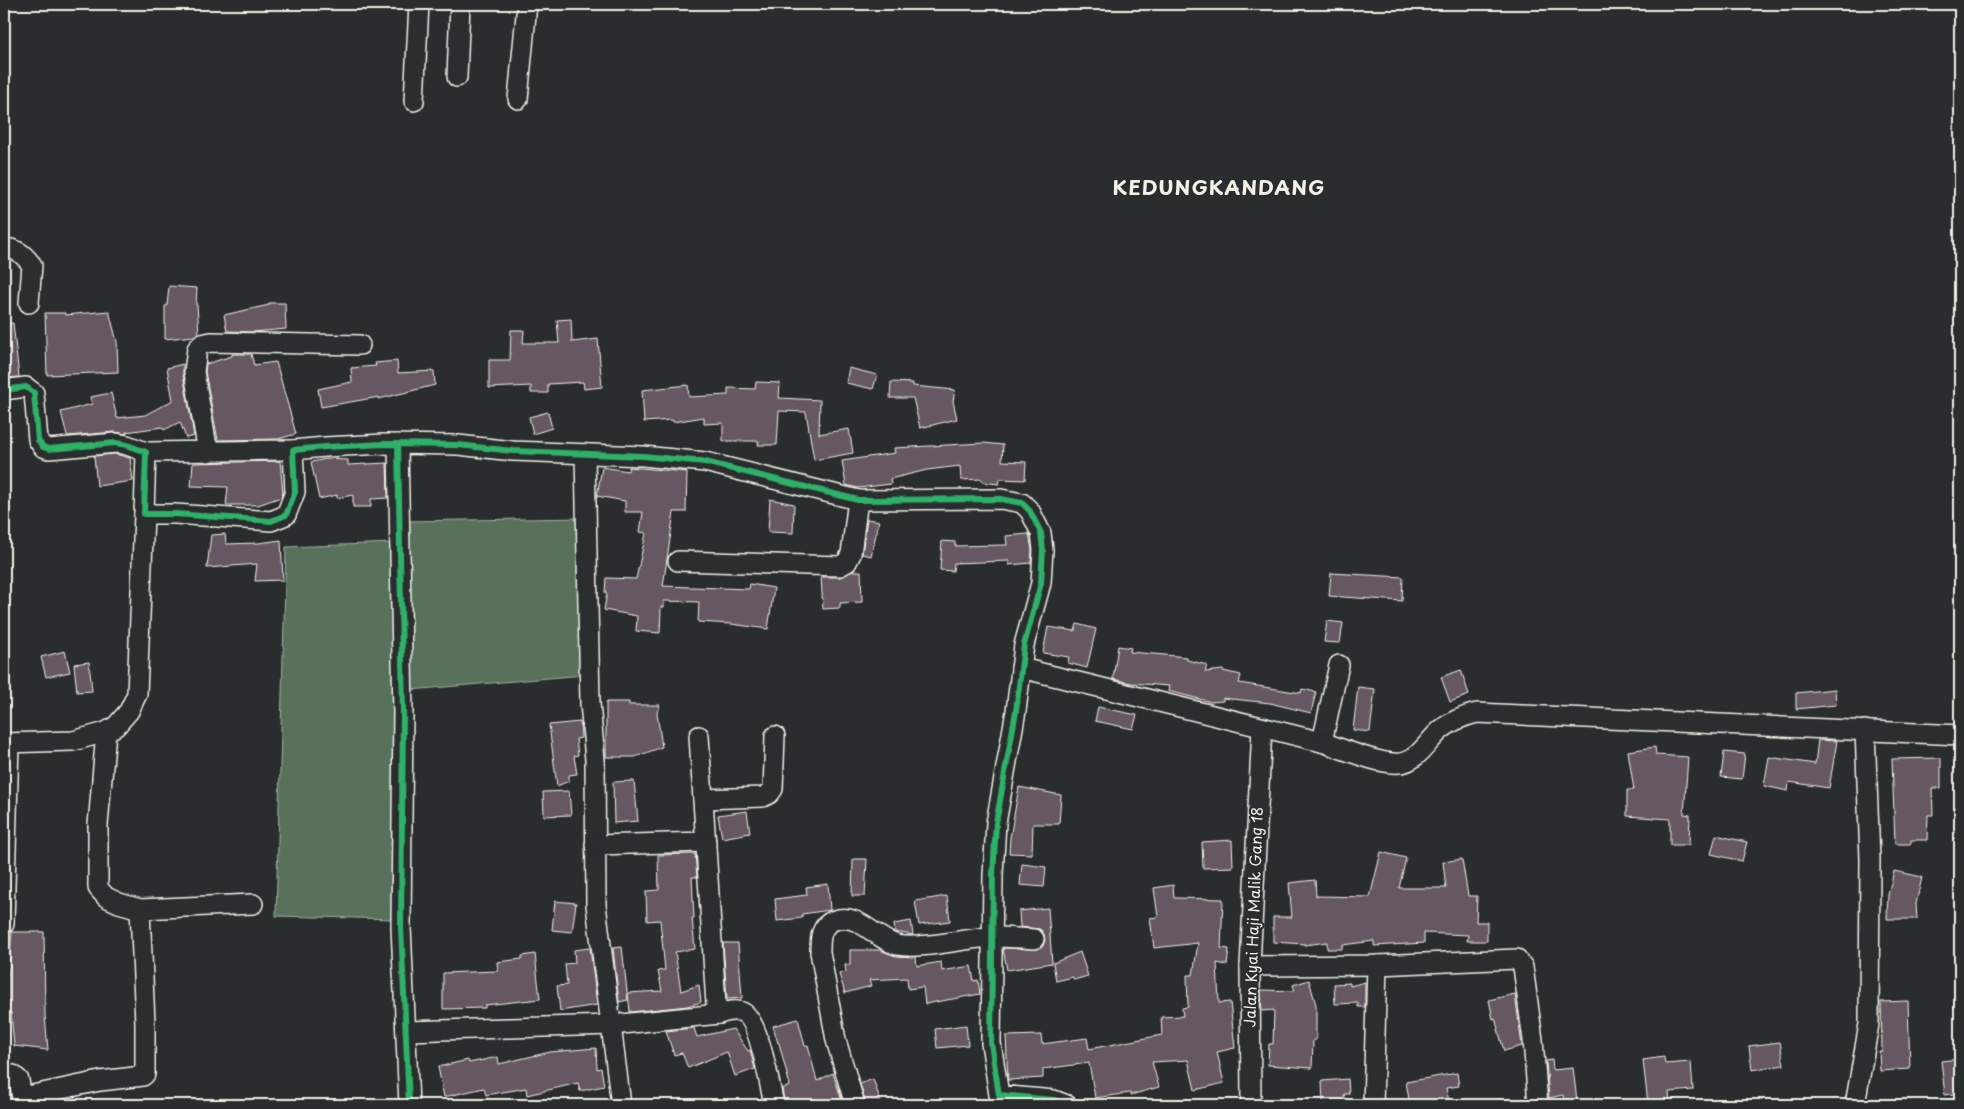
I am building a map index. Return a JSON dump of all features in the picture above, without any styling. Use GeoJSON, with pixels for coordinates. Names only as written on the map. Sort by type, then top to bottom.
{"type":"FeatureCollection","features":[{"type":"Feature","properties":{"kind":"street"},"geometry":{"type":"LineString","coordinates":[[414,101],[419,4]]}},
{"type":"Feature","properties":{"kind":"street"},"geometry":{"type":"LineString","coordinates":[[457,77],[460,4]]}},
{"type":"Feature","properties":{"kind":"street"},"geometry":{"type":"LineString","coordinates":[[518,100],[527,4]]}},
{"type":"Feature","properties":{"kind":"street"},"geometry":{"type":"LineString","coordinates":[[4,248],[16,249],[32,265],[30,303]]}},
{"type":"Feature","properties":{"kind":"street"},"geometry":{"type":"LineString","coordinates":[[208,452],[194,372],[197,349],[202,344],[211,342],[360,345]]}},
{"type":"Feature","properties":{"kind":"street"},"geometry":{"type":"LineString","coordinates":[[4,390],[26,387],[34,393],[38,440],[43,447],[49,449],[116,443],[146,452],[293,450],[325,446],[398,444],[458,445],[513,451],[643,456],[705,462],[858,500],[1001,499],[1022,503],[1030,512],[1041,533],[1043,550],[1041,583],[1024,644],[1016,711],[996,823],[992,876],[991,1043],[999,1094],[1001,1096],[1054,1100],[1068,1105]]}},
{"type":"Feature","properties":{"kind":"street"},"geometry":{"type":"LineString","coordinates":[[398,444],[403,713],[401,927],[409,1105]]}},
{"type":"Feature","properties":{"kind":"street"},"geometry":{"type":"LineString","coordinates":[[144,514],[175,514],[271,521],[278,519],[286,515],[295,492],[293,450]]}},
{"type":"Feature","properties":{"kind":"street"},"geometry":{"type":"LineString","coordinates":[[4,924],[6,743],[73,741],[106,732],[116,726],[129,711],[137,694],[146,452]]}},
{"type":"Feature","properties":{"kind":"street"},"geometry":{"type":"LineString","coordinates":[[585,454],[590,704],[595,760],[596,905],[612,1025],[620,1105]]}},
{"type":"Feature","properties":{"kind":"street"},"geometry":{"type":"LineString","coordinates":[[678,561],[840,566],[847,562],[851,554],[858,500]]}},
{"type":"Feature","properties":{"kind":"street"},"geometry":{"type":"LineString","coordinates":[[1322,742],[1339,665]]}},
{"type":"Feature","properties":{"kind":"street"},"geometry":{"type":"LineString","coordinates":[[1021,668],[1322,742],[1386,763],[1403,763],[1417,754],[1440,730],[1453,721],[1462,716],[1477,713],[1960,735]]}},
{"type":"Feature","properties":{"kind":"street","name":"Jalan Kyai Haji Malik Gang 18"},"geometry":{"type":"LineString","coordinates":[[1251,1105],[1250,966],[1262,728]]}},
{"type":"Feature","properties":{"kind":"street"},"geometry":{"type":"LineString","coordinates":[[1855,1105],[1869,1024],[1870,859],[1865,730]]}},
{"type":"Feature","properties":{"kind":"street"},"geometry":{"type":"LineString","coordinates":[[106,732],[98,825],[98,888],[106,897],[140,909],[253,904]]}},
{"type":"Feature","properties":{"kind":"street"},"geometry":{"type":"LineString","coordinates":[[699,736],[716,1000],[719,1014]]}},
{"type":"Feature","properties":{"kind":"street"},"geometry":{"type":"LineString","coordinates":[[703,799],[763,797],[769,794],[772,789],[775,736]]}},
{"type":"Feature","properties":{"kind":"street"},"geometry":{"type":"LineString","coordinates":[[595,845],[706,842]]}},
{"type":"Feature","properties":{"kind":"street"},"geometry":{"type":"LineString","coordinates":[[4,1074],[13,1075],[19,1080],[23,1101],[100,1081],[143,1076],[145,1023],[140,909]]}},
{"type":"Feature","properties":{"kind":"street"},"geometry":{"type":"LineString","coordinates":[[855,1105],[836,1040],[820,952],[822,930],[827,925],[836,920],[849,920],[869,928],[886,941],[905,946],[992,938],[1034,939]]}},
{"type":"Feature","properties":{"kind":"street"},"geometry":{"type":"LineString","coordinates":[[1250,966],[1378,965],[1517,959],[1523,967],[1533,1040],[1538,1105]]}},
{"type":"Feature","properties":{"kind":"street"},"geometry":{"type":"LineString","coordinates":[[1373,1105],[1378,965]]}},
{"type":"Feature","properties":{"kind":"street"},"geometry":{"type":"LineString","coordinates":[[406,1032],[612,1025],[736,1011],[744,1012],[756,1031],[765,1061],[774,1105]]}},
{"type":"Feature","properties":{"kind":"green space"},"geometry":{"type":"Polygon","coordinates":[[[583,518],[584,675],[410,690],[406,521],[583,518]]]}},
{"type":"Feature","properties":{"kind":"green space"},"geometry":{"type":"Polygon","coordinates":[[[394,543],[394,919],[276,916],[286,547],[394,543]]]}},
{"type":"Feature","properties":{"kind":"building"},"geometry":{"type":"Polygon","coordinates":[[[169,286],[197,288],[196,305],[199,333],[194,336],[165,339],[165,306],[167,306],[169,286]]]}},
{"type":"Feature","properties":{"kind":"building"},"geometry":{"type":"Polygon","coordinates":[[[269,303],[285,303],[286,329],[253,332],[227,331],[224,315],[269,305],[269,303]]]}},
{"type":"Feature","properties":{"kind":"building"},"geometry":{"type":"Polygon","coordinates":[[[109,311],[117,342],[118,372],[47,375],[45,313],[65,313],[65,315],[109,311]]]}},
{"type":"Feature","properties":{"kind":"building"},"geometry":{"type":"Polygon","coordinates":[[[571,319],[572,342],[598,339],[602,387],[584,389],[583,382],[548,384],[548,393],[531,393],[531,386],[489,388],[489,360],[510,360],[511,330],[524,330],[523,343],[559,343],[557,320],[571,319]]]}},
{"type":"Feature","properties":{"kind":"building"},"geometry":{"type":"Polygon","coordinates":[[[13,323],[19,377],[4,378],[4,324],[13,323]]]}},
{"type":"Feature","properties":{"kind":"building"},"geometry":{"type":"Polygon","coordinates":[[[232,354],[251,354],[254,365],[276,362],[296,434],[278,439],[218,440],[205,372],[206,364],[232,356],[232,354]]]}},
{"type":"Feature","properties":{"kind":"building"},"geometry":{"type":"Polygon","coordinates":[[[397,361],[398,373],[434,371],[435,385],[379,399],[379,397],[321,407],[318,389],[352,382],[351,368],[376,366],[375,363],[397,361]]]}},
{"type":"Feature","properties":{"kind":"building"},"geometry":{"type":"Polygon","coordinates":[[[183,364],[183,374],[194,436],[186,438],[180,422],[164,430],[162,427],[126,432],[127,434],[115,432],[67,436],[61,412],[92,404],[90,397],[111,393],[117,418],[145,415],[173,400],[167,368],[183,364]]]}},
{"type":"Feature","properties":{"kind":"building"},"geometry":{"type":"Polygon","coordinates":[[[849,368],[877,375],[873,389],[846,383],[849,368]]]}},
{"type":"Feature","properties":{"kind":"building"},"geometry":{"type":"Polygon","coordinates":[[[756,382],[780,383],[779,398],[820,400],[819,434],[849,429],[853,453],[814,460],[806,412],[779,411],[777,445],[758,445],[759,441],[723,441],[723,423],[704,424],[704,417],[673,422],[672,420],[644,422],[642,390],[688,385],[689,397],[728,395],[728,388],[755,389],[756,382]]]}},
{"type":"Feature","properties":{"kind":"building"},"geometry":{"type":"Polygon","coordinates":[[[891,382],[913,383],[913,386],[955,390],[953,401],[957,419],[920,428],[913,398],[890,398],[891,382]]]}},
{"type":"Feature","properties":{"kind":"building"},"geometry":{"type":"Polygon","coordinates":[[[548,412],[552,428],[533,434],[529,417],[548,412]]]}},
{"type":"Feature","properties":{"kind":"building"},"geometry":{"type":"Polygon","coordinates":[[[983,443],[1003,445],[1002,461],[1026,462],[1025,480],[1000,479],[999,484],[982,482],[982,479],[961,480],[960,466],[927,470],[890,479],[891,484],[858,488],[846,485],[842,461],[895,453],[894,448],[983,443]]]}},
{"type":"Feature","properties":{"kind":"building"},"geometry":{"type":"Polygon","coordinates":[[[115,454],[130,458],[133,481],[97,486],[94,456],[115,454]]]}},
{"type":"Feature","properties":{"kind":"building"},"geometry":{"type":"Polygon","coordinates":[[[326,459],[348,460],[348,465],[387,463],[388,498],[371,499],[371,507],[353,507],[353,495],[337,498],[337,495],[319,499],[311,462],[326,459]]]}},
{"type":"Feature","properties":{"kind":"building"},"geometry":{"type":"Polygon","coordinates":[[[280,461],[283,493],[281,497],[258,505],[226,505],[228,487],[191,486],[193,463],[280,461]]]}},
{"type":"Feature","properties":{"kind":"building"},"geometry":{"type":"Polygon","coordinates":[[[602,467],[628,471],[629,467],[687,472],[686,512],[674,512],[663,586],[749,589],[750,584],[774,588],[768,629],[698,622],[699,602],[664,601],[664,607],[661,607],[660,633],[636,631],[637,616],[604,610],[607,593],[605,593],[606,578],[636,579],[646,533],[640,532],[643,512],[625,512],[625,501],[597,496],[602,467]]]}},
{"type":"Feature","properties":{"kind":"building"},"geometry":{"type":"Polygon","coordinates":[[[770,499],[794,504],[793,533],[768,532],[770,499]]]}},
{"type":"Feature","properties":{"kind":"building"},"geometry":{"type":"Polygon","coordinates":[[[867,519],[879,521],[871,556],[862,554],[867,519]]]}},
{"type":"Feature","properties":{"kind":"building"},"geometry":{"type":"Polygon","coordinates":[[[225,534],[226,544],[281,540],[283,580],[255,581],[257,564],[207,568],[211,535],[225,534]]]}},
{"type":"Feature","properties":{"kind":"building"},"geometry":{"type":"Polygon","coordinates":[[[1029,534],[1032,550],[1031,563],[1009,565],[1009,561],[954,563],[953,571],[940,570],[942,541],[955,542],[955,546],[1007,545],[1006,536],[1029,534]]]}},
{"type":"Feature","properties":{"kind":"building"},"geometry":{"type":"Polygon","coordinates":[[[853,571],[861,571],[862,602],[840,603],[840,608],[823,609],[821,577],[840,577],[853,571]]]}},
{"type":"Feature","properties":{"kind":"building"},"geometry":{"type":"Polygon","coordinates":[[[1331,573],[1403,577],[1402,601],[1329,596],[1331,573]]]}},
{"type":"Feature","properties":{"kind":"building"},"geometry":{"type":"Polygon","coordinates":[[[1327,621],[1343,623],[1340,643],[1324,642],[1327,621]]]}},
{"type":"Feature","properties":{"kind":"building"},"geometry":{"type":"Polygon","coordinates":[[[1077,624],[1096,629],[1087,668],[1068,663],[1069,657],[1043,653],[1048,627],[1075,631],[1077,624]]]}},
{"type":"Feature","properties":{"kind":"building"},"geometry":{"type":"Polygon","coordinates":[[[1118,646],[1131,648],[1130,652],[1187,657],[1187,660],[1207,665],[1205,672],[1223,670],[1241,675],[1239,683],[1301,693],[1302,689],[1316,692],[1311,713],[1270,703],[1223,698],[1223,701],[1211,702],[1168,691],[1169,686],[1131,683],[1113,679],[1118,646]]]}},
{"type":"Feature","properties":{"kind":"building"},"geometry":{"type":"Polygon","coordinates":[[[65,651],[70,672],[46,677],[41,657],[65,651]]]}},
{"type":"Feature","properties":{"kind":"building"},"geometry":{"type":"Polygon","coordinates":[[[89,662],[92,691],[77,692],[74,664],[89,662]]]}},
{"type":"Feature","properties":{"kind":"building"},"geometry":{"type":"Polygon","coordinates":[[[1461,670],[1469,695],[1450,702],[1441,677],[1461,670]]]}},
{"type":"Feature","properties":{"kind":"building"},"geometry":{"type":"Polygon","coordinates":[[[1358,687],[1375,689],[1370,732],[1353,730],[1358,687]]]}},
{"type":"Feature","properties":{"kind":"building"},"geometry":{"type":"Polygon","coordinates":[[[1835,689],[1836,705],[1796,709],[1796,693],[1835,689]]]}},
{"type":"Feature","properties":{"kind":"building"},"geometry":{"type":"Polygon","coordinates":[[[606,702],[629,702],[629,705],[660,705],[657,713],[662,747],[635,757],[606,757],[606,702]]]}},
{"type":"Feature","properties":{"kind":"building"},"geometry":{"type":"Polygon","coordinates":[[[1098,707],[1137,715],[1133,729],[1095,721],[1098,707]]]}},
{"type":"Feature","properties":{"kind":"building"},"geometry":{"type":"Polygon","coordinates":[[[580,722],[581,738],[576,739],[578,755],[574,756],[577,774],[569,775],[569,781],[557,786],[549,725],[580,722]]]}},
{"type":"Feature","properties":{"kind":"building"},"geometry":{"type":"Polygon","coordinates":[[[1818,740],[1837,741],[1829,788],[1789,782],[1788,791],[1764,786],[1769,757],[1815,764],[1818,740]]]}},
{"type":"Feature","properties":{"kind":"building"},"geometry":{"type":"Polygon","coordinates":[[[1655,747],[1656,755],[1688,757],[1684,814],[1690,815],[1689,845],[1670,845],[1670,819],[1627,816],[1627,790],[1634,790],[1628,751],[1655,747]]]}},
{"type":"Feature","properties":{"kind":"building"},"geometry":{"type":"Polygon","coordinates":[[[1724,752],[1745,754],[1742,779],[1721,777],[1724,752]]]}},
{"type":"Feature","properties":{"kind":"building"},"geometry":{"type":"Polygon","coordinates":[[[1941,758],[1941,788],[1932,788],[1933,815],[1928,815],[1927,840],[1911,840],[1911,844],[1895,844],[1892,759],[1941,758]]]}},
{"type":"Feature","properties":{"kind":"building"},"geometry":{"type":"Polygon","coordinates":[[[634,781],[638,821],[614,823],[613,782],[634,781]]]}},
{"type":"Feature","properties":{"kind":"building"},"geometry":{"type":"Polygon","coordinates":[[[1019,787],[1061,795],[1059,824],[1033,824],[1032,854],[1009,853],[1019,787]]]}},
{"type":"Feature","properties":{"kind":"building"},"geometry":{"type":"Polygon","coordinates":[[[569,791],[571,815],[544,816],[543,792],[569,791]]]}},
{"type":"Feature","properties":{"kind":"building"},"geometry":{"type":"Polygon","coordinates":[[[747,811],[750,833],[722,838],[718,815],[747,811]]]}},
{"type":"Feature","properties":{"kind":"building"},"geometry":{"type":"Polygon","coordinates":[[[1716,835],[1747,842],[1742,861],[1711,854],[1716,835]]]}},
{"type":"Feature","properties":{"kind":"building"},"geometry":{"type":"Polygon","coordinates":[[[1232,840],[1233,867],[1203,868],[1202,842],[1232,840]]]}},
{"type":"Feature","properties":{"kind":"building"},"geometry":{"type":"Polygon","coordinates":[[[1381,852],[1406,858],[1399,888],[1446,888],[1443,862],[1462,859],[1468,896],[1477,896],[1476,922],[1487,922],[1487,941],[1467,941],[1468,935],[1424,933],[1424,943],[1374,946],[1374,941],[1342,945],[1342,949],[1327,949],[1327,942],[1305,945],[1273,942],[1273,917],[1292,917],[1289,883],[1315,880],[1316,896],[1370,897],[1381,852]]]}},
{"type":"Feature","properties":{"kind":"building"},"geometry":{"type":"Polygon","coordinates":[[[695,854],[697,877],[692,877],[694,918],[692,918],[695,949],[675,952],[681,991],[699,985],[701,1002],[687,1006],[630,1012],[628,993],[662,991],[658,971],[665,970],[660,920],[647,921],[646,891],[659,890],[658,855],[695,854]]]}},
{"type":"Feature","properties":{"kind":"building"},"geometry":{"type":"Polygon","coordinates":[[[853,859],[867,859],[865,896],[852,896],[853,859]]]}},
{"type":"Feature","properties":{"kind":"building"},"geometry":{"type":"Polygon","coordinates":[[[1022,864],[1046,867],[1044,887],[1020,885],[1022,864]]]}},
{"type":"Feature","properties":{"kind":"building"},"geometry":{"type":"Polygon","coordinates":[[[1894,871],[1922,877],[1916,904],[1917,919],[1887,919],[1888,895],[1894,871]]]}},
{"type":"Feature","properties":{"kind":"building"},"geometry":{"type":"Polygon","coordinates":[[[828,884],[830,910],[802,914],[802,918],[777,921],[775,899],[807,895],[806,887],[828,884]]]}},
{"type":"Feature","properties":{"kind":"building"},"geometry":{"type":"Polygon","coordinates":[[[1173,885],[1174,898],[1223,899],[1221,948],[1229,949],[1227,965],[1217,963],[1219,1003],[1230,1002],[1235,1048],[1217,1052],[1224,1083],[1195,1090],[1188,1060],[1152,1062],[1159,1087],[1131,1095],[1130,1093],[1095,1098],[1089,1063],[1043,1069],[1043,1078],[1008,1080],[1006,1036],[1041,1035],[1042,1044],[1087,1038],[1089,1049],[1162,1035],[1161,1017],[1183,1016],[1182,1008],[1188,1007],[1187,975],[1193,975],[1198,943],[1154,948],[1150,918],[1158,917],[1154,888],[1173,885]]]}},
{"type":"Feature","properties":{"kind":"building"},"geometry":{"type":"Polygon","coordinates":[[[947,896],[950,921],[919,925],[915,901],[947,896]]]}},
{"type":"Feature","properties":{"kind":"building"},"geometry":{"type":"Polygon","coordinates":[[[555,901],[576,903],[572,932],[552,930],[555,901]]]}},
{"type":"Feature","properties":{"kind":"building"},"geometry":{"type":"Polygon","coordinates":[[[1048,908],[1052,963],[1007,970],[1003,948],[1038,949],[1043,946],[1045,940],[1044,934],[1040,929],[1020,927],[1019,911],[1048,908]]]}},
{"type":"Feature","properties":{"kind":"building"},"geometry":{"type":"Polygon","coordinates":[[[911,921],[913,935],[895,932],[894,924],[911,921]]]}},
{"type":"Feature","properties":{"kind":"building"},"geometry":{"type":"Polygon","coordinates":[[[12,932],[44,932],[45,1015],[48,1050],[14,1046],[11,1013],[8,1013],[8,980],[12,932]]]}},
{"type":"Feature","properties":{"kind":"building"},"geometry":{"type":"Polygon","coordinates":[[[723,943],[738,943],[742,998],[727,999],[723,943]]]}},
{"type":"Feature","properties":{"kind":"building"},"geometry":{"type":"Polygon","coordinates":[[[622,947],[628,1000],[619,1002],[613,948],[622,947]]]}},
{"type":"Feature","properties":{"kind":"building"},"geometry":{"type":"Polygon","coordinates":[[[590,948],[597,1005],[560,1011],[557,986],[567,985],[565,964],[575,963],[574,950],[590,948]]]}},
{"type":"Feature","properties":{"kind":"building"},"geometry":{"type":"Polygon","coordinates":[[[850,950],[880,950],[896,956],[916,957],[917,966],[941,962],[942,971],[971,966],[974,981],[978,980],[980,994],[925,1004],[923,987],[908,989],[907,978],[869,980],[871,986],[845,993],[839,974],[846,972],[845,965],[850,965],[850,950]]]}},
{"type":"Feature","properties":{"kind":"building"},"geometry":{"type":"Polygon","coordinates":[[[1080,952],[1088,976],[1074,980],[1073,977],[1056,981],[1053,963],[1080,952]]]}},
{"type":"Feature","properties":{"kind":"building"},"geometry":{"type":"Polygon","coordinates":[[[535,954],[540,999],[485,1005],[485,1008],[443,1009],[443,973],[498,971],[497,962],[522,959],[522,956],[535,954]]]}},
{"type":"Feature","properties":{"kind":"building"},"geometry":{"type":"Polygon","coordinates":[[[1309,980],[1316,1005],[1316,1040],[1313,1040],[1312,1068],[1268,1065],[1269,1044],[1273,1044],[1274,1010],[1262,1011],[1261,990],[1295,991],[1293,985],[1309,980]]]}},
{"type":"Feature","properties":{"kind":"building"},"geometry":{"type":"Polygon","coordinates":[[[1365,982],[1365,1007],[1358,1007],[1358,1003],[1335,1004],[1334,984],[1350,983],[1350,986],[1365,982]]]}},
{"type":"Feature","properties":{"kind":"building"},"geometry":{"type":"Polygon","coordinates":[[[1515,994],[1522,1046],[1504,1051],[1495,1018],[1493,1019],[1489,1000],[1515,994]]]}},
{"type":"Feature","properties":{"kind":"building"},"geometry":{"type":"Polygon","coordinates":[[[1908,1001],[1910,1069],[1880,1071],[1879,1051],[1882,1051],[1881,1002],[1908,1001]]]}},
{"type":"Feature","properties":{"kind":"building"},"geometry":{"type":"Polygon","coordinates":[[[798,1019],[805,1046],[808,1045],[817,1081],[833,1073],[843,1104],[785,1105],[782,1089],[790,1086],[773,1026],[798,1019]]]}},
{"type":"Feature","properties":{"kind":"building"},"geometry":{"type":"Polygon","coordinates":[[[966,1025],[968,1045],[937,1048],[935,1029],[966,1025]]]}},
{"type":"Feature","properties":{"kind":"building"},"geometry":{"type":"Polygon","coordinates":[[[694,1028],[697,1037],[733,1029],[748,1051],[750,1050],[755,1069],[735,1076],[727,1052],[688,1068],[682,1053],[674,1055],[666,1031],[694,1028]]]}},
{"type":"Feature","properties":{"kind":"building"},"geometry":{"type":"Polygon","coordinates":[[[1780,1042],[1784,1065],[1752,1070],[1749,1046],[1780,1042]]]}},
{"type":"Feature","properties":{"kind":"building"},"geometry":{"type":"Polygon","coordinates":[[[596,1048],[597,1069],[601,1068],[604,1086],[580,1091],[578,1083],[527,1095],[526,1088],[486,1095],[484,1088],[444,1097],[438,1067],[468,1060],[469,1063],[498,1057],[499,1064],[550,1052],[596,1048]]]}},
{"type":"Feature","properties":{"kind":"building"},"geometry":{"type":"Polygon","coordinates":[[[1664,1057],[1665,1064],[1691,1062],[1693,1090],[1669,1092],[1670,1102],[1648,1104],[1643,1060],[1664,1057]]]}},
{"type":"Feature","properties":{"kind":"building"},"geometry":{"type":"Polygon","coordinates":[[[1960,1059],[1960,1093],[1945,1095],[1941,1061],[1960,1059]]]}},
{"type":"Feature","properties":{"kind":"building"},"geometry":{"type":"Polygon","coordinates":[[[1552,1060],[1553,1070],[1573,1068],[1577,1101],[1564,1102],[1563,1095],[1549,1098],[1546,1061],[1552,1060]]]}},
{"type":"Feature","properties":{"kind":"building"},"geometry":{"type":"Polygon","coordinates":[[[1457,1073],[1459,1086],[1446,1088],[1450,1105],[1410,1105],[1406,1082],[1457,1073]]]}},
{"type":"Feature","properties":{"kind":"building"},"geometry":{"type":"Polygon","coordinates":[[[873,1079],[882,1105],[866,1105],[860,1084],[873,1079]]]}},
{"type":"Feature","properties":{"kind":"building"},"geometry":{"type":"Polygon","coordinates":[[[1348,1079],[1349,1094],[1344,1094],[1347,1105],[1323,1105],[1322,1081],[1348,1079]]]}},
{"type":"Feature","properties":{"kind":"cycle path"},"geometry":{"type":"LineString","coordinates":[[4,390],[26,387],[34,393],[38,440],[43,447],[49,449],[116,443],[146,452],[144,514],[175,514],[271,521],[286,515],[295,492],[293,450],[384,444],[458,445],[513,451],[643,456],[705,462],[858,500],[1001,499],[1022,503],[1030,511],[1041,533],[1043,550],[1041,583],[1024,645],[1016,711],[996,823],[993,875],[991,1043],[999,1095],[1054,1100],[1067,1105]]}},
{"type":"Feature","properties":{"kind":"cycle path"},"geometry":{"type":"LineString","coordinates":[[398,444],[403,713],[401,927],[409,1105]]}},
{"type":"Feature","properties":{"kind":"district","name":"KEDUNGKANDANG"},"geometry":{"type":"Point","coordinates":[1219,188]}}]}
